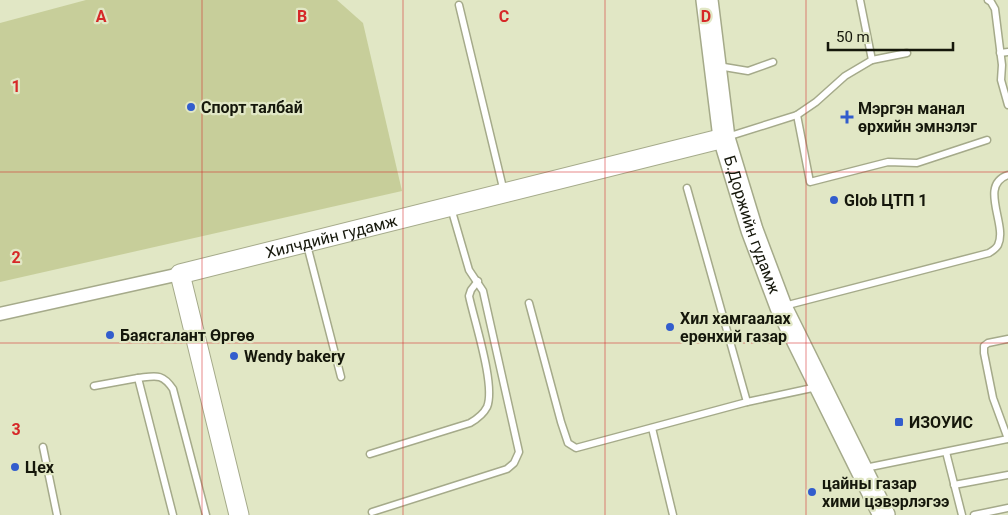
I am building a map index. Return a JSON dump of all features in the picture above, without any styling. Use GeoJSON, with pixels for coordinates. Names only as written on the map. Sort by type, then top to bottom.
{"type":"FeatureCollection","features":[{"type":"Feature","properties":{"kind":"main road","name":"Б.Доржийн гудамж"},"geometry":{"type":"LineString","coordinates":[[707,0],[724,138],[752,230],[781,307],[884,515]]}},
{"type":"Feature","properties":{"kind":"street","name":"Хилчдийн гудамж"},"geometry":{"type":"LineString","coordinates":[[180,274],[724,138]]}},
{"type":"Feature","properties":{"kind":"street"},"geometry":{"type":"LineString","coordinates":[[0,314],[180,274],[239,515]]}},
{"type":"Feature","properties":{"kind":"lane"},"geometry":{"type":"LineString","coordinates":[[860,0],[872,60]]}},
{"type":"Feature","properties":{"kind":"lane"},"geometry":{"type":"LineString","coordinates":[[988,0],[995,9],[1002,80],[1008,105]]}},
{"type":"Feature","properties":{"kind":"lane"},"geometry":{"type":"LineString","coordinates":[[459,5],[505,193]]}},
{"type":"Feature","properties":{"kind":"lane"},"geometry":{"type":"LineString","coordinates":[[1000,53],[1008,52]]}},
{"type":"Feature","properties":{"kind":"lane"},"geometry":{"type":"LineString","coordinates":[[724,138],[798,115],[845,76],[872,60],[907,53]]}},
{"type":"Feature","properties":{"kind":"lane"},"geometry":{"type":"LineString","coordinates":[[715,66],[748,71],[773,62]]}},
{"type":"Feature","properties":{"kind":"lane"},"geometry":{"type":"LineString","coordinates":[[798,115],[810,182],[888,162],[917,163],[987,140]]}},
{"type":"Feature","properties":{"kind":"lane"},"geometry":{"type":"LineString","coordinates":[[781,307],[990,253],[1000,240],[994,194],[996,185],[998,180],[1008,175]]}},
{"type":"Feature","properties":{"kind":"lane"},"geometry":{"type":"LineString","coordinates":[[687,188],[747,402]]}},
{"type":"Feature","properties":{"kind":"lane"},"geometry":{"type":"LineString","coordinates":[[372,512],[507,468],[514,463],[519,452],[483,292],[478,281],[469,270],[451,207]]}},
{"type":"Feature","properties":{"kind":"lane"},"geometry":{"type":"LineString","coordinates":[[307,243],[341,377]]}},
{"type":"Feature","properties":{"kind":"lane"},"geometry":{"type":"LineString","coordinates":[[370,454],[470,424],[483,413],[488,405],[489,390],[482,348],[469,296],[478,281]]}},
{"type":"Feature","properties":{"kind":"lane"},"geometry":{"type":"LineString","coordinates":[[529,303],[568,443],[576,448],[747,402],[821,386]]}},
{"type":"Feature","properties":{"kind":"lane"},"geometry":{"type":"LineString","coordinates":[[861,469],[1008,439],[993,398],[984,346],[1008,339]]}},
{"type":"Feature","properties":{"kind":"lane"},"geometry":{"type":"LineString","coordinates":[[94,386],[138,378],[158,376],[166,378],[173,389],[206,515]]}},
{"type":"Feature","properties":{"kind":"lane"},"geometry":{"type":"LineString","coordinates":[[138,378],[173,515]]}},
{"type":"Feature","properties":{"kind":"lane"},"geometry":{"type":"LineString","coordinates":[[652,428],[673,515]]}},
{"type":"Feature","properties":{"kind":"lane"},"geometry":{"type":"LineString","coordinates":[[43,447],[57,515]]}},
{"type":"Feature","properties":{"kind":"lane"},"geometry":{"type":"LineString","coordinates":[[946,452],[962,515]]}},
{"type":"Feature","properties":{"kind":"lane"},"geometry":{"type":"LineString","coordinates":[[954,485],[1008,474]]}},
{"type":"Feature","properties":{"kind":"lane"},"geometry":{"type":"LineString","coordinates":[[974,515],[1008,508]]}},
{"type":"Feature","properties":{"kind":"green space","name":"Спорт талбай"},"geometry":{"type":"Polygon","coordinates":[[[86,0],[337,0],[363,23],[402,191],[0,282],[0,23],[86,0]]]}},
{"type":"Feature","properties":{"kind":"place","name":"Спорт талбай"},"geometry":{"type":"Point","coordinates":[191,107]}},
{"type":"Feature","properties":{"kind":"place","name":"Мэргэн манал өрхийн эмнэлэг"},"geometry":{"type":"Point","coordinates":[847,117]}},
{"type":"Feature","properties":{"kind":"place","name":"Glob ЦТП 1"},"geometry":{"type":"Point","coordinates":[834,200]}},
{"type":"Feature","properties":{"kind":"place","name":"Хил хамгаалах ерөнхий газар"},"geometry":{"type":"Point","coordinates":[670,327]}},
{"type":"Feature","properties":{"kind":"place","name":"Баясгалант Өргөө"},"geometry":{"type":"Point","coordinates":[110,335]}},
{"type":"Feature","properties":{"kind":"place","name":"Wendy bakery"},"geometry":{"type":"Point","coordinates":[234,356]}},
{"type":"Feature","properties":{"kind":"place","name":"ИЗОУИС"},"geometry":{"type":"Point","coordinates":[899,422]}},
{"type":"Feature","properties":{"kind":"place","name":"Цех"},"geometry":{"type":"Point","coordinates":[15,467]}},
{"type":"Feature","properties":{"kind":"place","name":"цайны газар хими цэвэрлэгээ"},"geometry":{"type":"Point","coordinates":[812,492]}}]}
